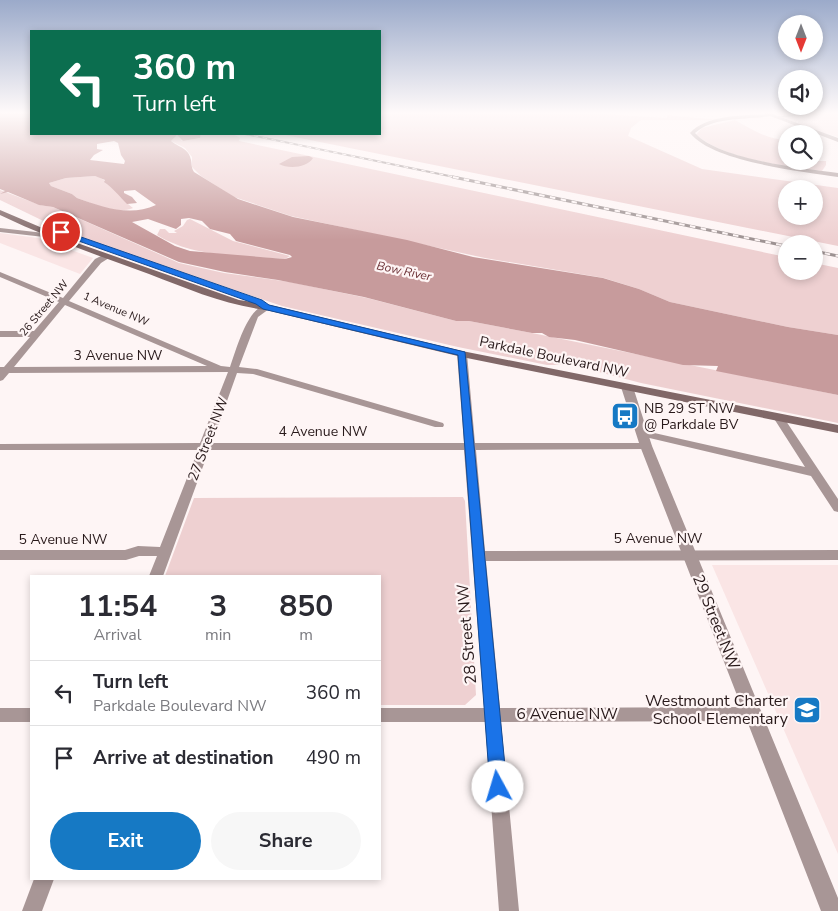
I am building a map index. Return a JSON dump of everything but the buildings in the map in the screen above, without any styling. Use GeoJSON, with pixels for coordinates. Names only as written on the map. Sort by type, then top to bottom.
{"type":"FeatureCollection","features":[{"type":"Feature","properties":{"kind":"main road","name":"Parkdale Boulevard NW"},"geometry":{"type":"LineString","coordinates":[[0,204],[48,227],[107,250],[259,302],[266,307]]}},
{"type":"Feature","properties":{"kind":"main road","name":"Parkdale Boulevard NW"},"geometry":{"type":"LineString","coordinates":[[13,218],[52,236],[225,298],[253,306],[266,307],[462,354],[838,430]]}},
{"type":"Feature","properties":{"kind":"main road"},"geometry":{"type":"LineString","coordinates":[[1,221],[13,218],[30,218]]}},
{"type":"Feature","properties":{"kind":"street"},"geometry":{"type":"LineString","coordinates":[[735,155],[748,159],[838,175]]}},
{"type":"Feature","properties":{"kind":"street"},"geometry":{"type":"LineString","coordinates":[[1,221],[31,227],[48,227]]}},
{"type":"Feature","properties":{"kind":"street"},"geometry":{"type":"LineString","coordinates":[[1,221],[52,236]]}},
{"type":"Feature","properties":{"kind":"street","name":"26 Street NW"},"geometry":{"type":"LineString","coordinates":[[2,372],[37,334],[98,260],[108,256]]}},
{"type":"Feature","properties":{"kind":"street","name":"1 Avenue NW"},"geometry":{"type":"LineString","coordinates":[[0,274],[221,368]]}},
{"type":"Feature","properties":{"kind":"street","name":"27 Street NW"},"geometry":{"type":"LineString","coordinates":[[156,575],[254,316],[266,307]]}},
{"type":"Feature","properties":{"kind":"street"},"geometry":{"type":"LineString","coordinates":[[0,334],[37,334]]}},
{"type":"Feature","properties":{"kind":"street","name":"28 Street NW"},"geometry":{"type":"LineString","coordinates":[[462,354],[509,911]]}},
{"type":"Feature","properties":{"kind":"street"},"geometry":{"type":"LineString","coordinates":[[235,369],[254,371],[439,425]]}},
{"type":"Feature","properties":{"kind":"street","name":"3 Avenue NW"},"geometry":{"type":"LineString","coordinates":[[2,372],[235,369]]}},
{"type":"Feature","properties":{"kind":"street","name":"29 Street NW"},"geometry":{"type":"LineString","coordinates":[[627,387],[646,446],[832,911]]}},
{"type":"Feature","properties":{"kind":"street"},"geometry":{"type":"LineString","coordinates":[[778,418],[838,508]]}},
{"type":"Feature","properties":{"kind":"street"},"geometry":{"type":"LineString","coordinates":[[641,433],[814,472]]}},
{"type":"Feature","properties":{"kind":"street","name":"4 Avenue NW"},"geometry":{"type":"LineString","coordinates":[[0,447],[646,446]]}},
{"type":"Feature","properties":{"kind":"street","name":"5 Avenue NW"},"geometry":{"type":"LineString","coordinates":[[0,555],[126,555],[135,558],[163,555]]}},
{"type":"Feature","properties":{"kind":"street","name":"5 Avenue NW"},"geometry":{"type":"LineString","coordinates":[[478,556],[838,555]]}},
{"type":"Feature","properties":{"kind":"street","name":"6 Avenue NW"},"geometry":{"type":"LineString","coordinates":[[381,715],[753,714]]}},
{"type":"Feature","properties":{"kind":"street"},"geometry":{"type":"LineString","coordinates":[[0,715],[30,715]]}},
{"type":"Feature","properties":{"kind":"street"},"geometry":{"type":"LineString","coordinates":[[32,911],[44,880]]}},
{"type":"Feature","properties":{"kind":"shaded area"},"geometry":{"type":"Polygon","coordinates":[[[190,155],[303,155],[778,255],[778,280],[823,280],[823,265],[838,268],[838,335],[788,327],[670,302],[639,289],[604,278],[485,258],[291,216],[234,197],[201,176],[192,167],[192,157],[190,155]]]}},
{"type":"Feature","properties":{"kind":"shaded area"},"geometry":{"type":"Polygon","coordinates":[[[382,155],[670,155],[702,169],[781,180],[778,180],[778,225],[823,225],[823,186],[838,188],[838,246],[823,243],[823,235],[783,235],[382,155]]]}},
{"type":"Feature","properties":{"kind":"shaded area"},"geometry":{"type":"Polygon","coordinates":[[[735,155],[778,155],[778,165],[735,155]]]}},
{"type":"Feature","properties":{"kind":"shaded area"},"geometry":{"type":"Polygon","coordinates":[[[823,161],[826,161],[823,170],[823,161]]]}},
{"type":"Feature","properties":{"kind":"shaded area"},"geometry":{"type":"Polygon","coordinates":[[[95,176],[110,185],[133,208],[119,210],[105,208],[77,198],[72,194],[51,186],[49,183],[66,178],[95,176]]]}},
{"type":"Feature","properties":{"kind":"shaded area"},"geometry":{"type":"Polygon","coordinates":[[[0,190],[40,205],[53,207],[179,263],[224,273],[290,282],[367,298],[456,321],[469,321],[532,333],[838,395],[838,423],[641,383],[572,365],[547,365],[458,347],[282,306],[96,243],[58,228],[0,200],[0,190]]]}},
{"type":"Feature","properties":{"kind":"shaded area"},"geometry":{"type":"Polygon","coordinates":[[[190,219],[233,241],[290,256],[285,259],[202,252],[171,242],[157,235],[160,229],[165,229],[169,233],[177,233],[174,231],[190,219]]]}},
{"type":"Feature","properties":{"kind":"shaded area"},"geometry":{"type":"Polygon","coordinates":[[[0,233],[38,238],[93,258],[80,274],[0,243],[0,233]]]}},
{"type":"Feature","properties":{"kind":"shaded area"},"geometry":{"type":"Polygon","coordinates":[[[463,497],[465,501],[476,695],[465,705],[381,705],[381,575],[165,575],[194,498],[463,497]]]}},
{"type":"Feature","properties":{"kind":"shaded area","name":"Westmount Charter School Elementary"},"geometry":{"type":"Polygon","coordinates":[[[712,565],[838,565],[838,854],[712,565]]]}},
{"type":"Feature","properties":{"kind":"water","name":"Bow River"},"geometry":{"type":"Polygon","coordinates":[[[0,155],[95,155],[90,160],[124,164],[125,161],[121,155],[189,155],[194,172],[238,199],[293,217],[407,240],[473,257],[603,278],[639,289],[670,302],[788,327],[838,335],[838,395],[716,371],[718,366],[683,365],[575,340],[549,337],[542,333],[532,333],[469,321],[456,321],[364,297],[179,262],[53,207],[39,205],[8,192],[0,194],[5,191],[0,189],[0,155]],[[95,176],[66,178],[49,183],[51,186],[96,205],[136,210],[156,205],[135,190],[124,191],[137,203],[127,204],[104,182],[105,180],[95,176]],[[189,218],[181,219],[181,225],[176,229],[148,219],[132,222],[175,246],[190,251],[285,259],[292,257],[236,241],[230,234],[210,229],[202,221],[189,218]]]}},
{"type":"Feature","properties":{"kind":"water"},"geometry":{"type":"Polygon","coordinates":[[[309,156],[313,158],[302,166],[292,167],[279,164],[292,157],[309,156]]]}},
{"type":"Feature","properties":{"kind":"railway"},"geometry":{"type":"LineString","coordinates":[[345,155],[459,178]]}},
{"type":"Feature","properties":{"kind":"railway"},"geometry":{"type":"LineString","coordinates":[[453,177],[778,244]]}},
{"type":"Feature","properties":{"kind":"railway"},"geometry":{"type":"LineString","coordinates":[[823,253],[838,256]]}},
{"type":"Feature","properties":{"kind":"place","name":"NB 29 ST NW @ Parkdale BV"},"geometry":{"type":"Point","coordinates":[625,416]}},
{"type":"Feature","properties":{"kind":"place","name":"Westmount Charter School Elementary"},"geometry":{"type":"Point","coordinates":[807,710]}},
{"type":"Feature","properties":{"kind":"route"},"geometry":{"type":"LineString","coordinates":[[61,232],[107,250],[259,302],[266,307],[462,354],[498,787]]}}]}
